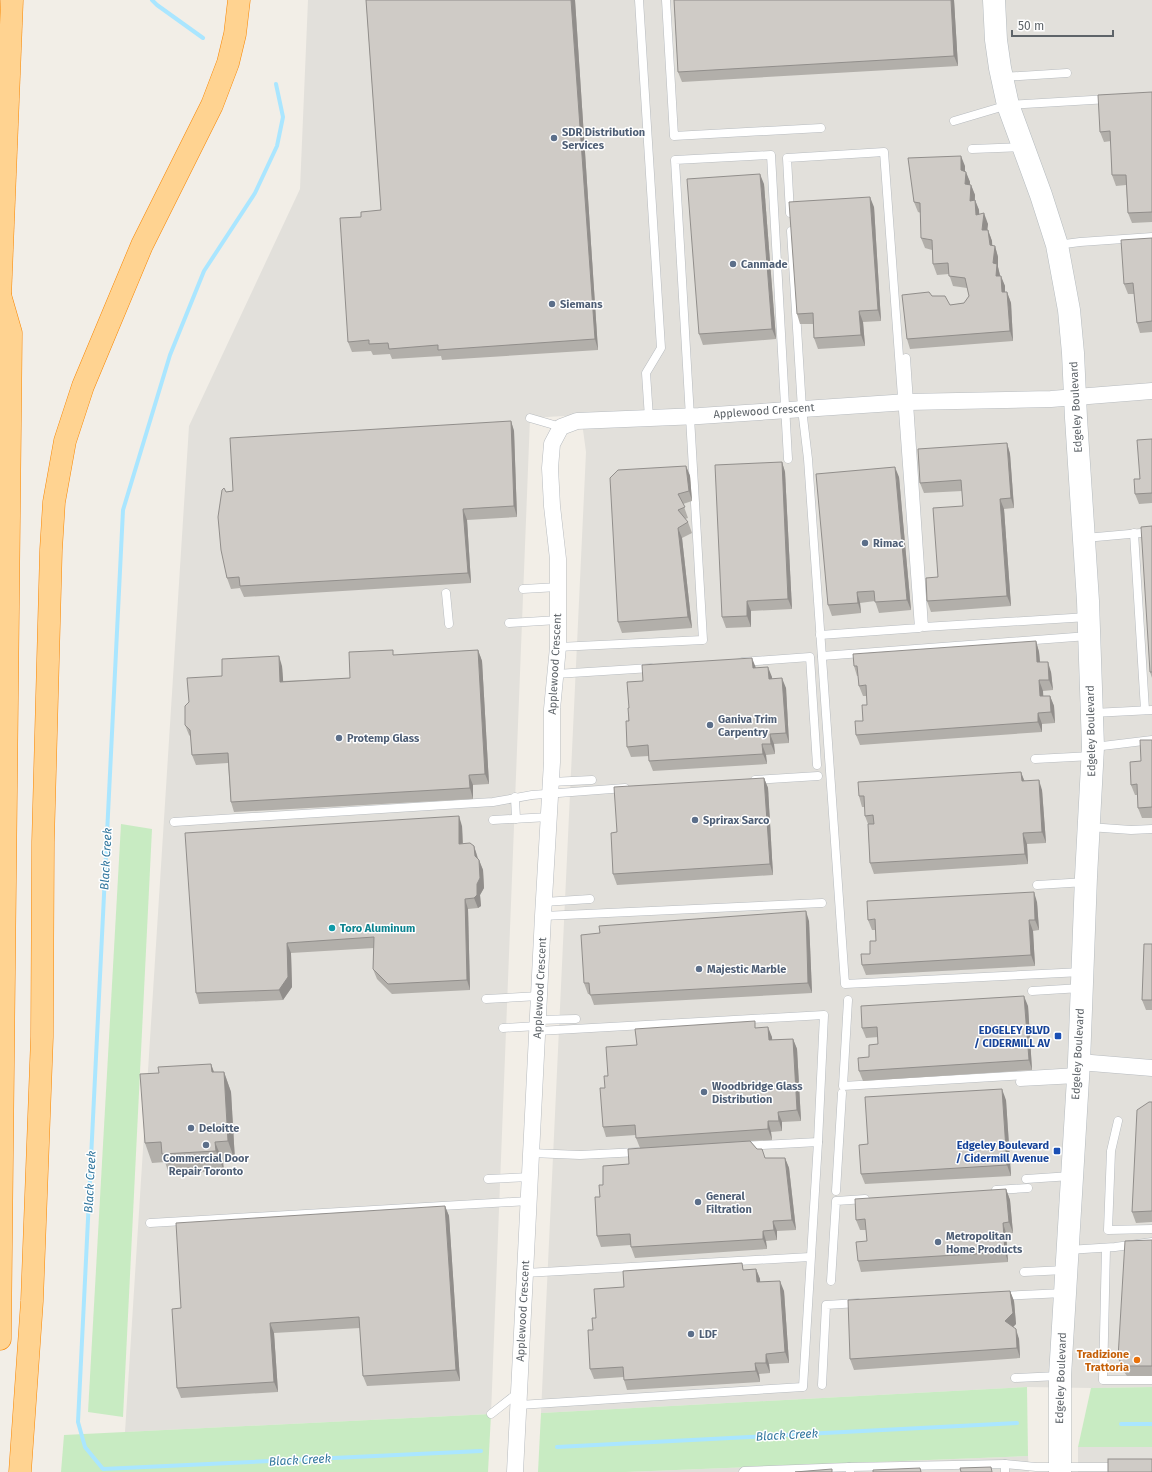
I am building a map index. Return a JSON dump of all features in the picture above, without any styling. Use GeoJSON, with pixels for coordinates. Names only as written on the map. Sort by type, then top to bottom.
{"type":"FeatureCollection","features":[{"type":"Feature","properties":{"kind":"highway"},"geometry":{"type":"LineString","coordinates":[[0,299],[12,0]]}},
{"type":"Feature","properties":{"kind":"highway"},"geometry":{"type":"LineString","coordinates":[[20,1472],[32,1301],[42,1037],[43,842],[51,550],[54,502],[65,441],[83,386],[142,245],[212,105],[228,63],[235,34],[239,0]]}},
{"type":"Feature","properties":{"kind":"highway"},"geometry":{"type":"LineString","coordinates":[[0,295],[11,333],[0,1339]]}},
{"type":"Feature","properties":{"kind":"street","name":"Edgeley Boulevard"},"geometry":{"type":"LineString","coordinates":[[994,0],[996,40],[1008,105],[1041,195],[1057,245],[1069,310],[1074,353],[1075,397],[1089,626],[1093,751],[1078,1071],[1060,1376],[1060,1470]]}},
{"type":"Feature","properties":{"kind":"street","name":"Applewood Crescent"},"geometry":{"type":"LineString","coordinates":[[515,1472],[551,788],[552,709],[558,647],[558,559],[552,506],[550,468],[552,444],[562,427],[578,421],[690,416],[905,402],[1075,397],[1152,391]]}},
{"type":"Feature","properties":{"kind":"street"},"geometry":{"type":"LineString","coordinates":[[1078,1071],[1152,1068]]}},
{"type":"Feature","properties":{"kind":"lane"},"geometry":{"type":"LineString","coordinates":[[639,0],[661,348],[646,373],[649,418]]}},
{"type":"Feature","properties":{"kind":"lane"},"geometry":{"type":"LineString","coordinates":[[666,0],[674,136],[821,128]]}},
{"type":"Feature","properties":{"kind":"lane"},"geometry":{"type":"LineString","coordinates":[[1002,77],[1067,73]]}},
{"type":"Feature","properties":{"kind":"lane"},"geometry":{"type":"LineString","coordinates":[[954,121],[1008,105],[1115,99]]}},
{"type":"Feature","properties":{"kind":"lane"},"geometry":{"type":"LineString","coordinates":[[972,149],[1023,147]]}},
{"type":"Feature","properties":{"kind":"lane"},"geometry":{"type":"LineString","coordinates":[[1082,980],[846,984],[808,459],[802,409],[786,158],[884,152],[924,627],[1089,626]]}},
{"type":"Feature","properties":{"kind":"lane"},"geometry":{"type":"LineString","coordinates":[[558,647],[703,640],[675,160],[771,155],[784,410],[788,459]]}},
{"type":"Feature","properties":{"kind":"lane"},"geometry":{"type":"LineString","coordinates":[[1057,245],[1152,237]]}},
{"type":"Feature","properties":{"kind":"lane"},"geometry":{"type":"LineString","coordinates":[[820,636],[918,628],[905,402],[906,358]]}},
{"type":"Feature","properties":{"kind":"lane"},"geometry":{"type":"LineString","coordinates":[[530,418],[562,427]]}},
{"type":"Feature","properties":{"kind":"lane"},"geometry":{"type":"LineString","coordinates":[[1084,538],[1152,532]]}},
{"type":"Feature","properties":{"kind":"lane"},"geometry":{"type":"LineString","coordinates":[[1092,714],[1149,710],[1134,533]]}},
{"type":"Feature","properties":{"kind":"lane"},"geometry":{"type":"LineString","coordinates":[[523,589],[558,587]]}},
{"type":"Feature","properties":{"kind":"lane"},"geometry":{"type":"LineString","coordinates":[[446,594],[449,624]]}},
{"type":"Feature","properties":{"kind":"lane"},"geometry":{"type":"LineString","coordinates":[[509,623],[558,620]]}},
{"type":"Feature","properties":{"kind":"lane"},"geometry":{"type":"LineString","coordinates":[[822,656],[1089,626]]}},
{"type":"Feature","properties":{"kind":"lane"},"geometry":{"type":"LineString","coordinates":[[732,662],[810,657],[817,765]]}},
{"type":"Feature","properties":{"kind":"lane"},"geometry":{"type":"LineString","coordinates":[[556,674],[662,667]]}},
{"type":"Feature","properties":{"kind":"lane"},"geometry":{"type":"LineString","coordinates":[[1035,759],[1093,751],[1152,740]]}},
{"type":"Feature","properties":{"kind":"lane"},"geometry":{"type":"LineString","coordinates":[[747,780],[818,776]]}},
{"type":"Feature","properties":{"kind":"lane"},"geometry":{"type":"LineString","coordinates":[[174,822],[493,802],[592,780]]}},
{"type":"Feature","properties":{"kind":"lane"},"geometry":{"type":"LineString","coordinates":[[551,788],[636,788]]}},
{"type":"Feature","properties":{"kind":"lane"},"geometry":{"type":"LineString","coordinates":[[515,797],[516,819]]}},
{"type":"Feature","properties":{"kind":"lane"},"geometry":{"type":"LineString","coordinates":[[494,820],[549,817]]}},
{"type":"Feature","properties":{"kind":"lane"},"geometry":{"type":"LineString","coordinates":[[1089,827],[1131,830],[1152,829]]}},
{"type":"Feature","properties":{"kind":"lane"},"geometry":{"type":"LineString","coordinates":[[1036,885],[1086,882]]}},
{"type":"Feature","properties":{"kind":"lane"},"geometry":{"type":"LineString","coordinates":[[544,909],[590,899]]}},
{"type":"Feature","properties":{"kind":"lane"},"geometry":{"type":"LineString","coordinates":[[544,909],[822,903]]}},
{"type":"Feature","properties":{"kind":"lane"},"geometry":{"type":"LineString","coordinates":[[1032,991],[1082,980]]}},
{"type":"Feature","properties":{"kind":"lane"},"geometry":{"type":"LineString","coordinates":[[486,999],[539,996]]}},
{"type":"Feature","properties":{"kind":"lane"},"geometry":{"type":"LineString","coordinates":[[848,1000],[844,1086],[1078,1071]]}},
{"type":"Feature","properties":{"kind":"lane"},"geometry":{"type":"LineString","coordinates":[[491,1414],[519,1398],[803,1387],[824,1015],[503,1028]]}},
{"type":"Feature","properties":{"kind":"lane"},"geometry":{"type":"LineString","coordinates":[[538,1026],[576,1019]]}},
{"type":"Feature","properties":{"kind":"lane"},"geometry":{"type":"LineString","coordinates":[[1020,1082],[1078,1071]]}},
{"type":"Feature","properties":{"kind":"lane"},"geometry":{"type":"LineString","coordinates":[[836,1191],[842,1093]]}},
{"type":"Feature","properties":{"kind":"lane"},"geometry":{"type":"LineString","coordinates":[[1118,1121],[1111,1151],[1108,1230],[1152,1229]]}},
{"type":"Feature","properties":{"kind":"lane"},"geometry":{"type":"LineString","coordinates":[[731,1147],[818,1142]]}},
{"type":"Feature","properties":{"kind":"lane"},"geometry":{"type":"LineString","coordinates":[[532,1153],[580,1155],[644,1152]]}},
{"type":"Feature","properties":{"kind":"lane"},"geometry":{"type":"LineString","coordinates":[[1026,1179],[1071,1176]]}},
{"type":"Feature","properties":{"kind":"lane"},"geometry":{"type":"LineString","coordinates":[[488,1180],[530,1177]]}},
{"type":"Feature","properties":{"kind":"lane"},"geometry":{"type":"LineString","coordinates":[[990,1191],[1028,1188]]}},
{"type":"Feature","properties":{"kind":"lane"},"geometry":{"type":"LineString","coordinates":[[831,1281],[836,1201],[874,1199]]}},
{"type":"Feature","properties":{"kind":"lane"},"geometry":{"type":"LineString","coordinates":[[150,1223],[529,1201]]}},
{"type":"Feature","properties":{"kind":"lane"},"geometry":{"type":"LineString","coordinates":[[1024,1272],[1106,1248],[1152,1242]]}},
{"type":"Feature","properties":{"kind":"lane"},"geometry":{"type":"LineString","coordinates":[[1106,1248],[1103,1380],[1152,1380]]}},
{"type":"Feature","properties":{"kind":"lane"},"geometry":{"type":"LineString","coordinates":[[525,1273],[810,1257]]}},
{"type":"Feature","properties":{"kind":"lane"},"geometry":{"type":"LineString","coordinates":[[996,1296],[1064,1293]]}},
{"type":"Feature","properties":{"kind":"lane"},"geometry":{"type":"LineString","coordinates":[[822,1385],[826,1305],[864,1303]]}},
{"type":"Feature","properties":{"kind":"lane"},"geometry":{"type":"LineString","coordinates":[[1016,1378],[1060,1376]]}},
{"type":"Feature","properties":{"kind":"lane"},"geometry":{"type":"LineString","coordinates":[[743,1472],[1036,1467],[1060,1470],[1100,1469],[1130,1466]]}},
{"type":"Feature","properties":{"kind":"shaded area"},"geometry":{"type":"Polygon","coordinates":[[[308,0],[1152,0],[1152,1387],[1027,1387],[541,1413],[586,452],[581,415],[530,418],[491,1414],[125,1432],[189,426],[300,189],[308,0]]]}},
{"type":"Feature","properties":{"kind":"shaded area"},"geometry":{"type":"Polygon","coordinates":[[[1078,1447],[1152,1447],[1152,1472],[1078,1472],[1078,1447]]]}},
{"type":"Feature","properties":{"kind":"shaded area"},"geometry":{"type":"Polygon","coordinates":[[[1028,1456],[1029,1472],[626,1472],[1028,1456]]]}},
{"type":"Feature","properties":{"kind":"green space"},"geometry":{"type":"Polygon","coordinates":[[[121,824],[152,829],[123,1417],[88,1412],[121,824]]]}},
{"type":"Feature","properties":{"kind":"green space"},"geometry":{"type":"Polygon","coordinates":[[[1027,1387],[1028,1456],[626,1472],[538,1472],[541,1413],[1027,1387]]]}},
{"type":"Feature","properties":{"kind":"green space"},"geometry":{"type":"Polygon","coordinates":[[[1152,1387],[1152,1447],[1078,1447],[1091,1388],[1152,1387]]]}},
{"type":"Feature","properties":{"kind":"green space"},"geometry":{"type":"Polygon","coordinates":[[[491,1414],[488,1472],[61,1472],[64,1435],[491,1414]]]}},
{"type":"Feature","properties":{"kind":"building"},"geometry":{"type":"Polygon","coordinates":[[[366,0],[571,0],[595,339],[438,350],[438,345],[389,349],[388,343],[369,344],[369,340],[348,342],[340,218],[361,217],[361,212],[381,210],[366,0]]]}},
{"type":"Feature","properties":{"kind":"building"},"geometry":{"type":"Polygon","coordinates":[[[674,0],[951,0],[954,56],[678,72],[674,0]]]}},
{"type":"Feature","properties":{"kind":"building"},"geometry":{"type":"Polygon","coordinates":[[[1152,92],[1152,212],[1128,213],[1126,175],[1112,175],[1110,131],[1100,132],[1098,95],[1152,92]]]}},
{"type":"Feature","properties":{"kind":"building"},"geometry":{"type":"Polygon","coordinates":[[[961,156],[961,170],[966,172],[965,184],[971,185],[970,201],[975,200],[976,215],[984,213],[982,230],[988,230],[990,245],[995,246],[993,263],[997,264],[996,276],[1001,276],[1002,292],[1007,292],[1010,331],[907,339],[902,295],[929,292],[932,296],[945,296],[950,305],[964,303],[969,296],[965,278],[949,276],[948,263],[933,264],[932,240],[921,238],[920,203],[914,202],[908,158],[961,156]]]}},
{"type":"Feature","properties":{"kind":"building","name":"Canmade"},"geometry":{"type":"Polygon","coordinates":[[[760,174],[772,329],[699,334],[687,179],[760,174]]]}},
{"type":"Feature","properties":{"kind":"building"},"geometry":{"type":"Polygon","coordinates":[[[870,197],[878,310],[859,311],[861,335],[814,338],[813,313],[797,314],[789,202],[870,197]]]}},
{"type":"Feature","properties":{"kind":"building"},"geometry":{"type":"Polygon","coordinates":[[[1152,238],[1152,321],[1137,323],[1133,283],[1124,284],[1121,240],[1152,238]]]}},
{"type":"Feature","properties":{"kind":"building"},"geometry":{"type":"Polygon","coordinates":[[[511,421],[514,506],[463,509],[468,573],[240,586],[239,577],[227,578],[221,550],[218,517],[222,490],[224,488],[226,492],[233,491],[230,438],[511,421]]]}},
{"type":"Feature","properties":{"kind":"building"},"geometry":{"type":"Polygon","coordinates":[[[1152,439],[1152,493],[1135,494],[1134,479],[1140,479],[1137,440],[1152,439]]]}},
{"type":"Feature","properties":{"kind":"building"},"geometry":{"type":"Polygon","coordinates":[[[1007,443],[1011,498],[1000,499],[1007,596],[927,601],[926,578],[938,577],[933,508],[963,506],[961,480],[920,483],[918,449],[1007,443]]]}},
{"type":"Feature","properties":{"kind":"building"},"geometry":{"type":"Polygon","coordinates":[[[782,462],[788,599],[747,601],[747,616],[722,617],[715,465],[782,462]]]}},
{"type":"Feature","properties":{"kind":"building"},"geometry":{"type":"Polygon","coordinates":[[[686,466],[689,491],[678,494],[685,507],[678,510],[688,522],[678,528],[688,617],[618,622],[610,478],[618,470],[686,466]]]}},
{"type":"Feature","properties":{"kind":"building","name":"Rimac"},"geometry":{"type":"Polygon","coordinates":[[[895,467],[907,600],[875,602],[874,591],[857,592],[858,603],[828,605],[816,474],[895,467]]]}},
{"type":"Feature","properties":{"kind":"building"},"geometry":{"type":"Polygon","coordinates":[[[1152,526],[1152,672],[1150,672],[1141,527],[1152,526]]]}},
{"type":"Feature","properties":{"kind":"building"},"geometry":{"type":"Polygon","coordinates":[[[1036,641],[1037,662],[1048,662],[1049,680],[1039,680],[1040,696],[1050,696],[1051,712],[1038,713],[1038,722],[856,735],[855,721],[863,721],[862,705],[867,705],[866,685],[859,686],[857,666],[854,666],[853,654],[1036,641]]]}},
{"type":"Feature","properties":{"kind":"building","name":"Protemp Glass"},"geometry":{"type":"Polygon","coordinates":[[[393,650],[393,655],[478,650],[485,774],[469,775],[470,788],[231,802],[228,753],[192,755],[190,730],[185,725],[185,706],[189,702],[187,678],[222,676],[222,659],[279,656],[280,682],[350,678],[349,652],[393,650]]]}},
{"type":"Feature","properties":{"kind":"building","name":"Ganiva Trim Carpentry"},"geometry":{"type":"Polygon","coordinates":[[[752,658],[753,668],[768,667],[769,679],[782,678],[786,733],[770,734],[771,744],[762,744],[763,754],[649,761],[648,745],[627,747],[626,721],[629,721],[629,708],[627,682],[643,681],[642,665],[752,658]]]}},
{"type":"Feature","properties":{"kind":"building"},"geometry":{"type":"Polygon","coordinates":[[[1140,740],[1152,740],[1152,807],[1138,808],[1137,784],[1131,785],[1130,762],[1141,761],[1140,740]]]}},
{"type":"Feature","properties":{"kind":"building"},"geometry":{"type":"Polygon","coordinates":[[[1021,772],[1022,781],[1039,780],[1042,832],[1023,833],[1025,854],[870,863],[868,824],[874,824],[873,815],[865,816],[864,796],[859,796],[858,782],[1021,772]]]}},
{"type":"Feature","properties":{"kind":"building","name":"Sprirax Sarco"},"geometry":{"type":"Polygon","coordinates":[[[764,778],[770,864],[613,874],[611,833],[617,832],[614,787],[764,778]]]}},
{"type":"Feature","properties":{"kind":"building","name":"Toro Aluminum"},"geometry":{"type":"Polygon","coordinates":[[[459,816],[459,844],[470,843],[474,846],[475,856],[479,860],[480,878],[477,884],[477,895],[474,898],[465,899],[467,980],[388,984],[373,969],[374,937],[287,943],[288,977],[279,990],[196,993],[185,833],[459,816]]]}},
{"type":"Feature","properties":{"kind":"building"},"geometry":{"type":"Polygon","coordinates":[[[1034,892],[1035,920],[1029,920],[1031,955],[862,965],[861,954],[870,954],[870,941],[876,941],[875,919],[868,920],[867,901],[1034,892]]]}},
{"type":"Feature","properties":{"kind":"building","name":"Majestic Marble"},"geometry":{"type":"Polygon","coordinates":[[[806,911],[808,983],[590,995],[589,983],[584,983],[581,935],[600,933],[599,926],[806,911]]]}},
{"type":"Feature","properties":{"kind":"building"},"geometry":{"type":"Polygon","coordinates":[[[1144,944],[1152,944],[1152,1000],[1142,1000],[1144,944]]]}},
{"type":"Feature","properties":{"kind":"building"},"geometry":{"type":"Polygon","coordinates":[[[1024,996],[1029,1060],[859,1071],[858,1058],[869,1057],[869,1045],[878,1044],[877,1027],[862,1028],[861,1006],[1024,996]]]}},
{"type":"Feature","properties":{"kind":"building","name":"Woodbridge Glass Distribution"},"geometry":{"type":"Polygon","coordinates":[[[755,1021],[755,1028],[768,1027],[769,1040],[793,1039],[797,1110],[778,1112],[779,1121],[768,1121],[768,1129],[636,1138],[635,1125],[603,1127],[600,1088],[605,1088],[604,1076],[608,1076],[606,1047],[637,1045],[635,1029],[755,1021]]]}},
{"type":"Feature","properties":{"kind":"building","name":"Deloitte"},"geometry":{"type":"Polygon","coordinates":[[[211,1064],[212,1072],[224,1072],[228,1141],[215,1142],[216,1151],[162,1154],[161,1142],[145,1143],[140,1074],[159,1073],[158,1067],[211,1064]]]}},
{"type":"Feature","properties":{"kind":"building"},"geometry":{"type":"Polygon","coordinates":[[[1002,1089],[1007,1165],[861,1174],[859,1145],[868,1144],[865,1097],[1002,1089]]]}},
{"type":"Feature","properties":{"kind":"building"},"geometry":{"type":"Polygon","coordinates":[[[1149,1102],[1152,1102],[1152,1211],[1132,1212],[1137,1110],[1149,1102]]]}},
{"type":"Feature","properties":{"kind":"building","name":"General Filtration"},"geometry":{"type":"Polygon","coordinates":[[[750,1141],[757,1149],[762,1149],[765,1158],[785,1158],[792,1220],[773,1221],[774,1230],[763,1231],[763,1239],[631,1247],[630,1234],[597,1236],[595,1197],[600,1197],[599,1185],[603,1185],[603,1166],[629,1164],[628,1149],[750,1141]]]}},
{"type":"Feature","properties":{"kind":"building","name":"Metropolitan Home Products"},"geometry":{"type":"Polygon","coordinates":[[[1006,1189],[1009,1222],[1003,1223],[1005,1252],[858,1261],[856,1242],[867,1241],[865,1219],[856,1220],[855,1199],[1006,1189]]]}},
{"type":"Feature","properties":{"kind":"building"},"geometry":{"type":"Polygon","coordinates":[[[445,1206],[456,1370],[363,1376],[359,1317],[270,1323],[274,1382],[177,1388],[172,1309],[181,1308],[176,1223],[445,1206]]]}},
{"type":"Feature","properties":{"kind":"building"},"geometry":{"type":"Polygon","coordinates":[[[1152,1240],[1152,1366],[1124,1366],[1118,1358],[1125,1241],[1152,1240]]]}},
{"type":"Feature","properties":{"kind":"building","name":"LDF"},"geometry":{"type":"Polygon","coordinates":[[[742,1263],[743,1270],[756,1269],[757,1282],[780,1281],[785,1352],[766,1354],[766,1363],[755,1363],[756,1371],[624,1380],[623,1367],[590,1369],[588,1330],[593,1330],[592,1318],[596,1318],[594,1289],[624,1287],[623,1271],[742,1263]]]}},
{"type":"Feature","properties":{"kind":"building"},"geometry":{"type":"Polygon","coordinates":[[[1010,1291],[1013,1313],[1005,1321],[1016,1329],[1017,1348],[850,1359],[848,1300],[1010,1291]]]}},
{"type":"Feature","properties":{"kind":"building"},"geometry":{"type":"Polygon","coordinates":[[[1108,1459],[1152,1459],[1152,1472],[1108,1472],[1108,1459]]]}},
{"type":"Feature","properties":{"kind":"building"},"geometry":{"type":"Polygon","coordinates":[[[991,1467],[992,1472],[961,1472],[960,1468],[991,1467]]]}},
{"type":"Feature","properties":{"kind":"building"},"geometry":{"type":"Polygon","coordinates":[[[920,1468],[921,1472],[873,1472],[873,1470],[920,1468]]]}},
{"type":"Feature","properties":{"kind":"building"},"geometry":{"type":"Polygon","coordinates":[[[832,1469],[832,1472],[795,1472],[832,1469]]]}},
{"type":"Feature","properties":{"kind":"waterway"},"geometry":{"type":"LineString","coordinates":[[152,0],[203,38]]}},
{"type":"Feature","properties":{"kind":"waterway","name":"Black Creek"},"geometry":{"type":"LineString","coordinates":[[276,84],[283,117],[277,146],[255,193],[204,271],[170,355],[123,510],[78,1422],[85,1447],[103,1469],[481,1451]]}},
{"type":"Feature","properties":{"kind":"waterway","name":"Black Creek"},"geometry":{"type":"LineString","coordinates":[[557,1447],[1017,1423]]}},
{"type":"Feature","properties":{"kind":"waterway","name":"Black Creek"},"geometry":{"type":"LineString","coordinates":[[1121,1424],[1152,1424]]}},
{"type":"Feature","properties":{"kind":"place","name":"SDR Distribution Services"},"geometry":{"type":"Point","coordinates":[554,138]}},
{"type":"Feature","properties":{"kind":"place","name":"Canmade"},"geometry":{"type":"Point","coordinates":[733,264]}},
{"type":"Feature","properties":{"kind":"place","name":"Siemans"},"geometry":{"type":"Point","coordinates":[552,304]}},
{"type":"Feature","properties":{"kind":"place","name":"Rimac"},"geometry":{"type":"Point","coordinates":[865,543]}},
{"type":"Feature","properties":{"kind":"place","name":"Ganiva Trim Carpentry"},"geometry":{"type":"Point","coordinates":[710,725]}},
{"type":"Feature","properties":{"kind":"place","name":"Protemp Glass"},"geometry":{"type":"Point","coordinates":[339,738]}},
{"type":"Feature","properties":{"kind":"place","name":"Sprirax Sarco"},"geometry":{"type":"Point","coordinates":[695,820]}},
{"type":"Feature","properties":{"kind":"place","name":"Toro Aluminum"},"geometry":{"type":"Point","coordinates":[332,928]}},
{"type":"Feature","properties":{"kind":"place","name":"Majestic Marble"},"geometry":{"type":"Point","coordinates":[699,969]}},
{"type":"Feature","properties":{"kind":"place","name":"EDGELEY BLVD / CIDERMILL AV"},"geometry":{"type":"Point","coordinates":[1058,1036]}},
{"type":"Feature","properties":{"kind":"place","name":"Woodbridge Glass Distribution"},"geometry":{"type":"Point","coordinates":[704,1092]}},
{"type":"Feature","properties":{"kind":"place","name":"Deloitte"},"geometry":{"type":"Point","coordinates":[191,1128]}},
{"type":"Feature","properties":{"kind":"place","name":"Commercial Door Repair Toronto"},"geometry":{"type":"Point","coordinates":[206,1145]}},
{"type":"Feature","properties":{"kind":"place","name":"Edgeley Boulevard / Cidermill Avenue"},"geometry":{"type":"Point","coordinates":[1057,1151]}},
{"type":"Feature","properties":{"kind":"place","name":"General Filtration"},"geometry":{"type":"Point","coordinates":[698,1202]}},
{"type":"Feature","properties":{"kind":"place","name":"Metropolitan Home Products"},"geometry":{"type":"Point","coordinates":[938,1242]}},
{"type":"Feature","properties":{"kind":"place","name":"LDF"},"geometry":{"type":"Point","coordinates":[691,1334]}},
{"type":"Feature","properties":{"kind":"place","name":"Tradizione Trattoria"},"geometry":{"type":"Point","coordinates":[1137,1360]}}]}
